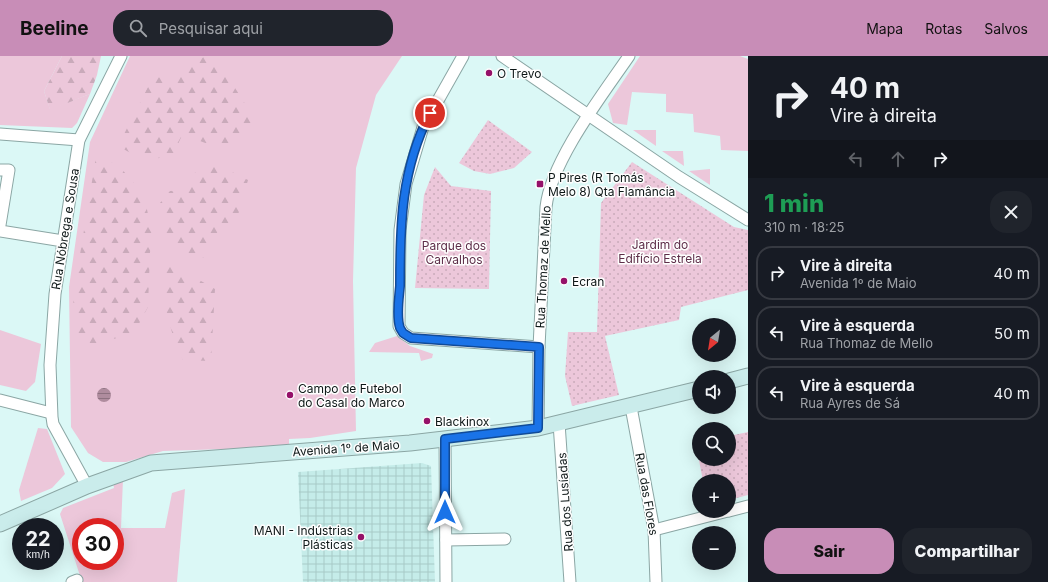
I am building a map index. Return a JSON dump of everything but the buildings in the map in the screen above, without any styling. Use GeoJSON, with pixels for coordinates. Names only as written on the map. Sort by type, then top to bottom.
{"type":"FeatureCollection","features":[{"type":"Feature","properties":{"kind":"street","name":"Rua Nóbrega e Sousa"},"geometry":{"type":"LineString","coordinates":[[88,486],[53,424],[51,413],[51,344],[55,294],[79,140],[121,56]]}},
{"type":"Feature","properties":{"kind":"street"},"geometry":{"type":"LineString","coordinates":[[463,56],[423,127],[406,184],[400,230],[399,326],[403,333],[411,338],[539,347]]}},
{"type":"Feature","properties":{"kind":"street"},"geometry":{"type":"LineString","coordinates":[[502,56],[679,177],[748,220]]}},
{"type":"Feature","properties":{"kind":"street","name":"Rua Thomaz de Mello"},"geometry":{"type":"LineString","coordinates":[[538,428],[539,347],[547,198],[556,173],[588,116],[629,56]]}},
{"type":"Feature","properties":{"kind":"street"},"geometry":{"type":"LineString","coordinates":[[0,134],[79,140]]}},
{"type":"Feature","properties":{"kind":"street"},"geometry":{"type":"LineString","coordinates":[[0,170],[9,170],[0,225]]}},
{"type":"Feature","properties":{"kind":"street"},"geometry":{"type":"LineString","coordinates":[[0,231],[63,241]]}},
{"type":"Feature","properties":{"kind":"street"},"geometry":{"type":"LineString","coordinates":[[736,379],[748,376]]}},
{"type":"Feature","properties":{"kind":"street","name":"Avenida 1º de Maio"},"geometry":{"type":"LineString","coordinates":[[0,524],[88,486],[151,463],[445,439],[538,428],[692,391]]}},
{"type":"Feature","properties":{"kind":"street"},"geometry":{"type":"LineString","coordinates":[[0,400],[51,413]]}},
{"type":"Feature","properties":{"kind":"street","name":"Rua das Flores"},"geometry":{"type":"LineString","coordinates":[[631,406],[654,530],[656,582]]}},
{"type":"Feature","properties":{"kind":"street","name":"Rua dos Lusíadas"},"geometry":{"type":"LineString","coordinates":[[559,422],[570,582]]}},
{"type":"Feature","properties":{"kind":"street"},"geometry":{"type":"LineString","coordinates":[[445,439],[446,582]]}},
{"type":"Feature","properties":{"kind":"street"},"geometry":{"type":"LineString","coordinates":[[736,509],[748,506]]}},
{"type":"Feature","properties":{"kind":"street"},"geometry":{"type":"LineString","coordinates":[[654,530],[701,518]]}},
{"type":"Feature","properties":{"kind":"street"},"geometry":{"type":"LineString","coordinates":[[446,540],[506,539]]}},
{"type":"Feature","properties":{"kind":"shaded area"},"geometry":{"type":"Polygon","coordinates":[[[104,388],[109,390],[111,395],[109,400],[104,402],[99,400],[97,395],[99,390],[104,388]]]}},
{"type":"Feature","properties":{"kind":"shaded area"},"geometry":{"type":"Polygon","coordinates":[[[422,463],[431,466],[435,582],[303,582],[298,472],[422,463]]]}},
{"type":"Feature","properties":{"kind":"green space"},"geometry":{"type":"Polygon","coordinates":[[[0,56],[62,56],[44,91],[50,109],[90,94],[77,123],[72,128],[0,125],[0,56]]]}},
{"type":"Feature","properties":{"kind":"green space"},"geometry":{"type":"Polygon","coordinates":[[[62,56],[101,56],[97,75],[90,94],[50,110],[44,91],[62,56]]]}},
{"type":"Feature","properties":{"kind":"green space"},"geometry":{"type":"Polygon","coordinates":[[[130,56],[402,56],[376,95],[356,168],[353,281],[356,431],[310,438],[289,439],[289,447],[163,451],[126,462],[103,462],[88,453],[71,427],[69,287],[90,142],[130,56]]]}},
{"type":"Feature","properties":{"kind":"green space"},"geometry":{"type":"Polygon","coordinates":[[[205,56],[209,56],[223,71],[258,124],[224,150],[200,141],[184,131],[173,155],[145,161],[118,146],[153,77],[172,78],[205,56]]]}},
{"type":"Feature","properties":{"kind":"green space"},"geometry":{"type":"Polygon","coordinates":[[[640,56],[740,56],[748,59],[748,151],[721,150],[720,136],[694,132],[693,114],[666,112],[666,94],[632,92],[627,125],[613,123],[608,104],[640,56]]]}},
{"type":"Feature","properties":{"kind":"green space"},"geometry":{"type":"Polygon","coordinates":[[[488,120],[532,152],[514,168],[490,174],[474,171],[459,163],[488,120]]]}},
{"type":"Feature","properties":{"kind":"green space"},"geometry":{"type":"Polygon","coordinates":[[[633,130],[656,130],[656,146],[633,130]]]}},
{"type":"Feature","properties":{"kind":"green space"},"geometry":{"type":"Polygon","coordinates":[[[662,151],[683,151],[684,166],[662,151]]]}},
{"type":"Feature","properties":{"kind":"green space"},"geometry":{"type":"Polygon","coordinates":[[[96,157],[118,165],[144,194],[153,240],[150,252],[148,307],[134,333],[93,345],[76,334],[73,297],[96,157]]]}},
{"type":"Feature","properties":{"kind":"green space","name":"Jardim do Edifício Estrela"},"geometry":{"type":"Polygon","coordinates":[[[632,162],[734,227],[748,230],[748,290],[681,307],[679,320],[605,336],[619,395],[572,406],[565,376],[568,332],[597,332],[601,203],[632,162]]]}},
{"type":"Feature","properties":{"kind":"green space"},"geometry":{"type":"Polygon","coordinates":[[[198,165],[220,166],[248,180],[238,215],[218,231],[205,258],[179,251],[166,233],[160,203],[170,191],[188,190],[198,165]]]}},
{"type":"Feature","properties":{"kind":"green space","name":"Parque dos Carvalhos"},"geometry":{"type":"Polygon","coordinates":[[[435,167],[451,186],[491,191],[489,289],[415,288],[424,195],[435,167]]]}},
{"type":"Feature","properties":{"kind":"green space"},"geometry":{"type":"Polygon","coordinates":[[[710,169],[710,185],[689,171],[710,169]]]}},
{"type":"Feature","properties":{"kind":"green space"},"geometry":{"type":"Polygon","coordinates":[[[166,261],[215,289],[211,361],[183,360],[173,336],[163,299],[166,261]]]}},
{"type":"Feature","properties":{"kind":"green space"},"geometry":{"type":"Polygon","coordinates":[[[0,330],[41,344],[35,382],[26,391],[0,385],[0,330]]]}},
{"type":"Feature","properties":{"kind":"green space"},"geometry":{"type":"Polygon","coordinates":[[[397,336],[410,346],[433,354],[432,358],[421,361],[419,353],[369,352],[375,343],[397,336]]]}},
{"type":"Feature","properties":{"kind":"green space"},"geometry":{"type":"Polygon","coordinates":[[[38,428],[47,429],[65,474],[52,488],[21,501],[19,490],[38,428]]]}},
{"type":"Feature","properties":{"kind":"green space"},"geometry":{"type":"Polygon","coordinates":[[[748,432],[748,495],[736,498],[736,474],[702,474],[700,466],[736,466],[736,435],[748,432]]]}},
{"type":"Feature","properties":{"kind":"green space"},"geometry":{"type":"Polygon","coordinates":[[[123,479],[121,518],[72,518],[72,551],[64,526],[64,518],[61,518],[60,514],[63,508],[114,488],[113,482],[123,479]]]}},
{"type":"Feature","properties":{"kind":"green space"},"geometry":{"type":"Polygon","coordinates":[[[185,489],[177,582],[82,582],[78,570],[124,570],[124,528],[165,528],[172,493],[185,489]]]}},
{"type":"Feature","properties":{"kind":"place","name":"O Trevo"},"geometry":{"type":"Point","coordinates":[489,73]}},
{"type":"Feature","properties":{"kind":"place","name":"P Pires (R Tomás Melo 8) Qta Flamância"},"geometry":{"type":"Point","coordinates":[540,184]}},
{"type":"Feature","properties":{"kind":"place","name":"Ecran"},"geometry":{"type":"Point","coordinates":[564,281]}},
{"type":"Feature","properties":{"kind":"place","name":"Campo de Futebol do Casal do Marco"},"geometry":{"type":"Point","coordinates":[290,395]}},
{"type":"Feature","properties":{"kind":"place","name":"Blackinox"},"geometry":{"type":"Point","coordinates":[427,421]}},
{"type":"Feature","properties":{"kind":"place","name":"MANI - Indústrias Plásticas"},"geometry":{"type":"Point","coordinates":[361,537]}},
{"type":"Feature","properties":{"kind":"route"},"geometry":{"type":"LineString","coordinates":[[430,113],[423,127],[412,159],[403,196],[400,230],[399,326],[403,333],[411,338],[539,347],[538,428],[445,439],[445,512]]}}]}
